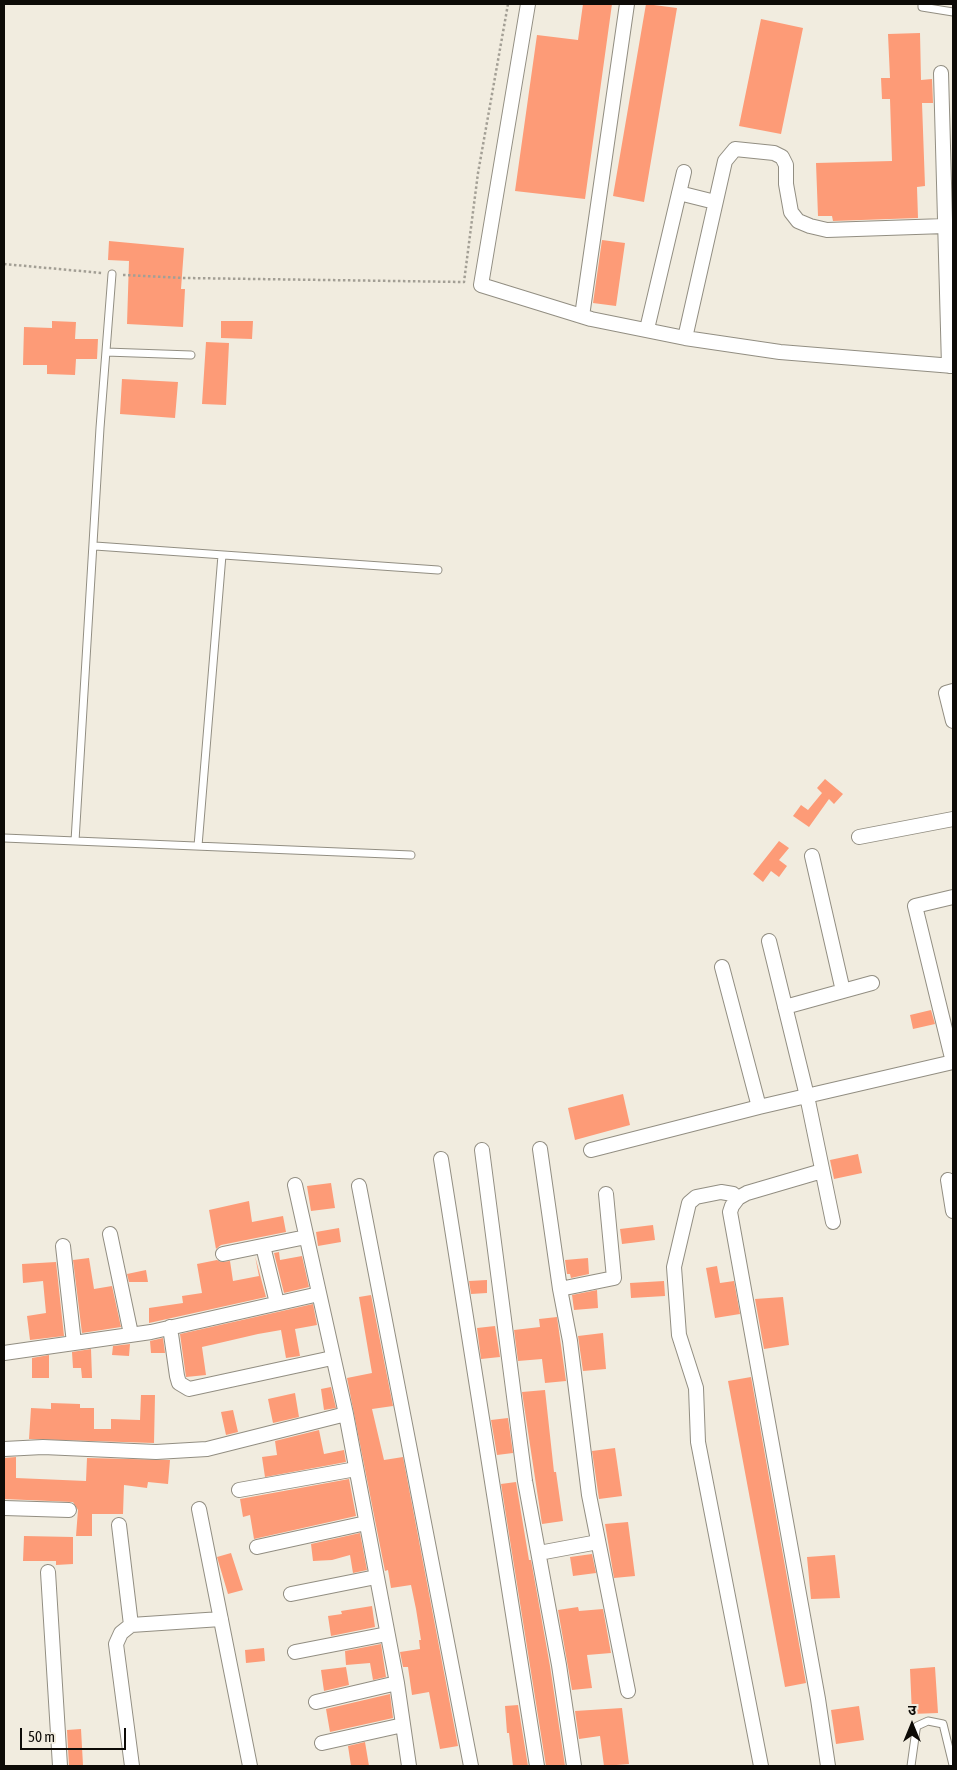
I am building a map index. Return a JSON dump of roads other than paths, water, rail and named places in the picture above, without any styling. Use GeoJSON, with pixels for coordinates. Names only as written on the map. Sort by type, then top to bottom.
{"type":"FeatureCollection","features":[{"type":"Feature","properties":{"kind":"street"},"geometry":{"type":"LineString","coordinates":[[528,4],[482,284],[582,316],[685,338],[789,353],[951,366],[945,226],[948,160],[941,73]]}},
{"type":"Feature","properties":{"kind":"street"},"geometry":{"type":"LineString","coordinates":[[582,316],[627,4]]}},
{"type":"Feature","properties":{"kind":"street"},"geometry":{"type":"LineString","coordinates":[[685,338],[724,161],[735,149],[774,153],[782,157],[786,165],[786,184],[791,212],[798,221],[810,226],[827,230],[945,226]]}},
{"type":"Feature","properties":{"kind":"street"},"geometry":{"type":"LineString","coordinates":[[647,329],[684,172]]}},
{"type":"Feature","properties":{"kind":"street"},"geometry":{"type":"LineString","coordinates":[[679,193],[715,202]]}},
{"type":"Feature","properties":{"kind":"street"},"geometry":{"type":"LineString","coordinates":[[953,691],[946,692],[953,721]]}},
{"type":"Feature","properties":{"kind":"street"},"geometry":{"type":"LineString","coordinates":[[859,837],[953,819]]}},
{"type":"Feature","properties":{"kind":"street"},"geometry":{"type":"LineString","coordinates":[[812,856],[843,991]]}},
{"type":"Feature","properties":{"kind":"street"},"geometry":{"type":"LineString","coordinates":[[591,1150],[759,1107],[953,1062],[915,906],[953,897]]}},
{"type":"Feature","properties":{"kind":"street"},"geometry":{"type":"LineString","coordinates":[[769,941],[807,1096],[833,1222]]}},
{"type":"Feature","properties":{"kind":"street"},"geometry":{"type":"LineString","coordinates":[[722,967],[759,1107]]}},
{"type":"Feature","properties":{"kind":"street"},"geometry":{"type":"LineString","coordinates":[[785,1007],[872,983]]}},
{"type":"Feature","properties":{"kind":"street"},"geometry":{"type":"LineString","coordinates":[[540,1149],[560,1289],[570,1341],[589,1496],[628,1691]]}},
{"type":"Feature","properties":{"kind":"street"},"geometry":{"type":"LineString","coordinates":[[482,1150],[525,1481],[560,1665],[574,1766]]}},
{"type":"Feature","properties":{"kind":"street"},"geometry":{"type":"LineString","coordinates":[[441,1159],[537,1766]]}},
{"type":"Feature","properties":{"kind":"street"},"geometry":{"type":"LineString","coordinates":[[822,1172],[747,1193],[738,1198],[730,1212],[817,1689],[828,1766]]}},
{"type":"Feature","properties":{"kind":"street"},"geometry":{"type":"LineString","coordinates":[[948,1180],[953,1211]]}},
{"type":"Feature","properties":{"kind":"street"},"geometry":{"type":"LineString","coordinates":[[295,1185],[346,1414],[396,1683],[408,1766]]}},
{"type":"Feature","properties":{"kind":"street"},"geometry":{"type":"LineString","coordinates":[[360,1186],[471,1766]]}},
{"type":"Feature","properties":{"kind":"street"},"geometry":{"type":"LineString","coordinates":[[738,1198],[733,1194],[722,1192],[696,1197],[689,1203],[674,1267],[679,1335],[696,1388],[698,1442],[761,1766]]}},
{"type":"Feature","properties":{"kind":"street"},"geometry":{"type":"LineString","coordinates":[[560,1289],[614,1278],[606,1194]]}},
{"type":"Feature","properties":{"kind":"street"},"geometry":{"type":"LineString","coordinates":[[110,1234],[132,1334]]}},
{"type":"Feature","properties":{"kind":"street"},"geometry":{"type":"LineString","coordinates":[[223,1254],[306,1236]]}},
{"type":"Feature","properties":{"kind":"street"},"geometry":{"type":"LineString","coordinates":[[63,1246],[74,1343]]}},
{"type":"Feature","properties":{"kind":"street"},"geometry":{"type":"LineString","coordinates":[[263,1246],[277,1303]]}},
{"type":"Feature","properties":{"kind":"street"},"geometry":{"type":"LineString","coordinates":[[4,1353],[170,1327],[319,1294]]}},
{"type":"Feature","properties":{"kind":"street"},"geometry":{"type":"LineString","coordinates":[[170,1327],[179,1384],[189,1389],[332,1358]]}},
{"type":"Feature","properties":{"kind":"street"},"geometry":{"type":"LineString","coordinates":[[4,1449],[43,1447],[156,1452],[207,1449],[346,1414]]}},
{"type":"Feature","properties":{"kind":"street"},"geometry":{"type":"LineString","coordinates":[[240,1490],[356,1469]]}},
{"type":"Feature","properties":{"kind":"street"},"geometry":{"type":"LineString","coordinates":[[4,1508],[69,1510]]}},
{"type":"Feature","properties":{"kind":"street"},"geometry":{"type":"LineString","coordinates":[[199,1509],[250,1766]]}},
{"type":"Feature","properties":{"kind":"street"},"geometry":{"type":"LineString","coordinates":[[257,1547],[366,1523]]}},
{"type":"Feature","properties":{"kind":"street"},"geometry":{"type":"LineString","coordinates":[[120,1525],[131,1625]]}},
{"type":"Feature","properties":{"kind":"street"},"geometry":{"type":"LineString","coordinates":[[538,1554],[598,1542]]}},
{"type":"Feature","properties":{"kind":"street"},"geometry":{"type":"LineString","coordinates":[[48,1572],[60,1766]]}},
{"type":"Feature","properties":{"kind":"street"},"geometry":{"type":"LineString","coordinates":[[291,1594],[376,1577]]}},
{"type":"Feature","properties":{"kind":"street"},"geometry":{"type":"LineString","coordinates":[[132,1766],[116,1644],[121,1633],[131,1625],[221,1618]]}},
{"type":"Feature","properties":{"kind":"street"},"geometry":{"type":"LineString","coordinates":[[295,1652],[387,1634]]}},
{"type":"Feature","properties":{"kind":"street"},"geometry":{"type":"LineString","coordinates":[[316,1702],[396,1683]]}},
{"type":"Feature","properties":{"kind":"street"},"geometry":{"type":"LineString","coordinates":[[322,1743],[403,1725]]}},
{"type":"Feature","properties":{"kind":"lane"},"geometry":{"type":"LineString","coordinates":[[922,4],[922,6],[953,12]]}},
{"type":"Feature","properties":{"kind":"lane"},"geometry":{"type":"LineString","coordinates":[[75,841],[112,274]]}},
{"type":"Feature","properties":{"kind":"lane"},"geometry":{"type":"LineString","coordinates":[[106,352],[191,355]]}},
{"type":"Feature","properties":{"kind":"lane"},"geometry":{"type":"LineString","coordinates":[[95,546],[438,570]]}},
{"type":"Feature","properties":{"kind":"lane"},"geometry":{"type":"LineString","coordinates":[[198,846],[222,554]]}},
{"type":"Feature","properties":{"kind":"lane"},"geometry":{"type":"LineString","coordinates":[[4,838],[411,855]]}},
{"type":"Feature","properties":{"kind":"lane"},"geometry":{"type":"LineString","coordinates":[[911,1766],[917,1726],[928,1721],[943,1724],[953,1765]]}}]}
